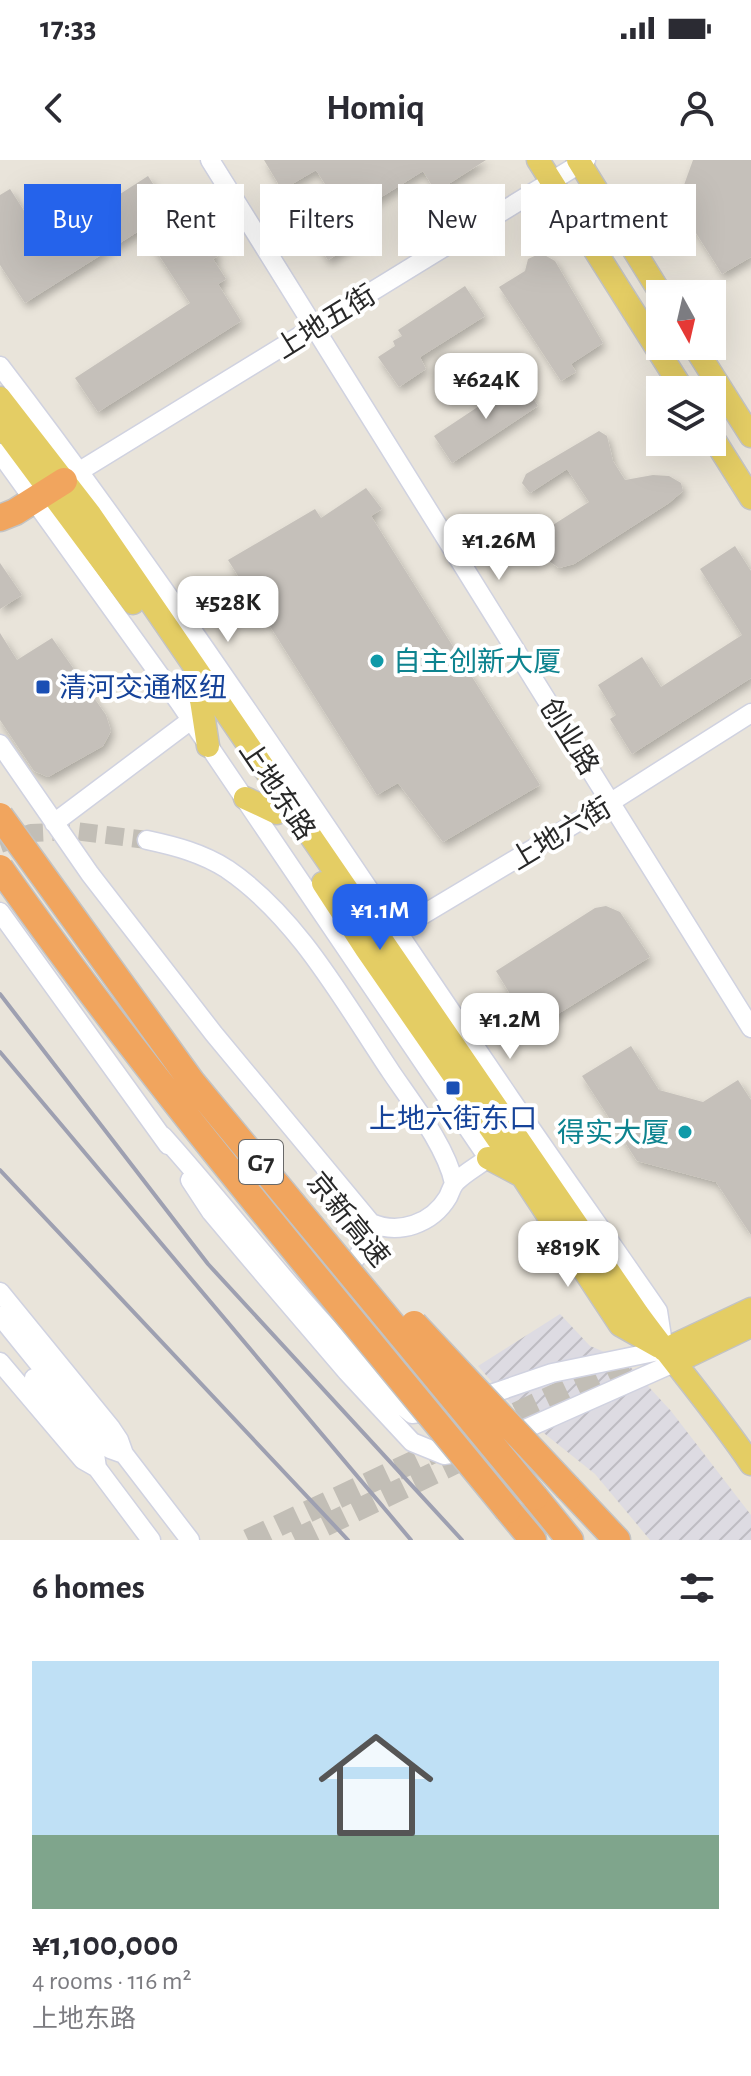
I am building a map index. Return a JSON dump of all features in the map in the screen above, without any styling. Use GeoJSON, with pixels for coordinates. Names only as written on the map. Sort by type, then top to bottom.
{"type":"FeatureCollection","features":[{"type":"Feature","properties":{"kind":"highway"},"geometry":{"type":"LineString","coordinates":[[0,518],[57,485]]}},
{"type":"Feature","properties":{"kind":"highway","name":"京新高速"},"geometry":{"type":"LineString","coordinates":[[0,816],[192,1082],[570,1540]]}},
{"type":"Feature","properties":{"kind":"highway","name":"G7"},"geometry":{"type":"LineString","coordinates":[[0,868],[163,1086],[533,1540]]}},
{"type":"Feature","properties":{"kind":"highway"},"geometry":{"type":"LineString","coordinates":[[132,1001],[254,1132],[408,1318],[617,1540]]}},
{"type":"Feature","properties":{"kind":"main road"},"geometry":{"type":"LineString","coordinates":[[538,160],[674,376]]}},
{"type":"Feature","properties":{"kind":"main road"},"geometry":{"type":"LineString","coordinates":[[581,161],[653,280]]}},
{"type":"Feature","properties":{"kind":"main road"},"geometry":{"type":"LineString","coordinates":[[703,360],[751,436]]}},
{"type":"Feature","properties":{"kind":"main road","name":"上地东路"},"geometry":{"type":"LineString","coordinates":[[0,398],[196,710],[382,939]]}},
{"type":"Feature","properties":{"kind":"main road","name":"上地东路"},"geometry":{"type":"LineString","coordinates":[[0,424],[57,485],[90,514],[382,939],[392,969],[521,1175],[620,1325],[670,1356]]}},
{"type":"Feature","properties":{"kind":"main road"},"geometry":{"type":"LineString","coordinates":[[725,456],[751,498]]}},
{"type":"Feature","properties":{"kind":"main road"},"geometry":{"type":"LineString","coordinates":[[196,710],[208,746]]}},
{"type":"Feature","properties":{"kind":"main road"},"geometry":{"type":"LineString","coordinates":[[245,798],[277,813]]}},
{"type":"Feature","properties":{"kind":"main road","name":"上地东路"},"geometry":{"type":"LineString","coordinates":[[392,969],[751,1464]]}},
{"type":"Feature","properties":{"kind":"main road"},"geometry":{"type":"LineString","coordinates":[[488,1158],[521,1175]]}},
{"type":"Feature","properties":{"kind":"main road"},"geometry":{"type":"LineString","coordinates":[[574,1191],[591,1229],[591,1246]]}},
{"type":"Feature","properties":{"kind":"main road"},"geometry":{"type":"LineString","coordinates":[[670,1356],[751,1309]]}},
{"type":"Feature","properties":{"kind":"main road"},"geometry":{"type":"LineString","coordinates":[[670,1356],[751,1326]]}},
{"type":"Feature","properties":{"kind":"street","name":"创业路"},"geometry":{"type":"LineString","coordinates":[[210,160],[751,1028]]}},
{"type":"Feature","properties":{"kind":"street","name":"上地五街"},"geometry":{"type":"LineString","coordinates":[[57,485],[581,161]]}},
{"type":"Feature","properties":{"kind":"street"},"geometry":{"type":"LineString","coordinates":[[0,366],[57,485]]}},
{"type":"Feature","properties":{"kind":"street"},"geometry":{"type":"LineString","coordinates":[[0,453],[57,485]]}},
{"type":"Feature","properties":{"kind":"street"},"geometry":{"type":"LineString","coordinates":[[54,823],[196,710]]}},
{"type":"Feature","properties":{"kind":"street","name":"上地六街"},"geometry":{"type":"LineString","coordinates":[[382,939],[611,802],[751,713]]}},
{"type":"Feature","properties":{"kind":"street"},"geometry":{"type":"LineString","coordinates":[[0,744],[90,874],[214,1034],[364,1217],[369,1229],[368,1241],[355,1262],[318,1291],[308,1306],[308,1326]]}},
{"type":"Feature","properties":{"kind":"street"},"geometry":{"type":"LineString","coordinates":[[208,746],[245,798],[392,969],[574,1191],[658,1311],[670,1356]]}},
{"type":"Feature","properties":{"kind":"street"},"geometry":{"type":"LineString","coordinates":[[147,840],[197,854],[226,869],[273,909],[300,940],[401,1086],[447,1161],[454,1183]]}},
{"type":"Feature","properties":{"kind":"street"},"geometry":{"type":"LineString","coordinates":[[0,912],[163,1136],[211,1212],[412,1442],[444,1455],[471,1451],[529,1430],[670,1356]]}},
{"type":"Feature","properties":{"kind":"street"},"geometry":{"type":"LineString","coordinates":[[364,1217],[384,1228],[409,1227],[434,1214],[447,1199],[454,1183],[488,1158],[392,969]]}},
{"type":"Feature","properties":{"kind":"street"},"geometry":{"type":"LineString","coordinates":[[163,1136],[381,1389],[412,1414],[444,1410],[552,1373],[670,1356]]}},
{"type":"Feature","properties":{"kind":"street"},"geometry":{"type":"LineString","coordinates":[[0,1292],[111,1428],[124,1454],[190,1540]]}},
{"type":"Feature","properties":{"kind":"street"},"geometry":{"type":"LineString","coordinates":[[0,1316],[93,1441],[97,1468]]}},
{"type":"Feature","properties":{"kind":"street"},"geometry":{"type":"LineString","coordinates":[[0,1335],[93,1441],[124,1454]]}},
{"type":"Feature","properties":{"kind":"street"},"geometry":{"type":"LineString","coordinates":[[0,1362],[83,1460],[97,1468],[151,1540]]}},
{"type":"Feature","properties":{"kind":"shaded area"},"geometry":{"type":"Polygon","coordinates":[[[560,1314],[590,1346],[624,1360],[671,1411],[751,1515],[751,1540],[650,1540],[595,1474],[520,1414],[478,1366],[560,1314]]]}},
{"type":"Feature","properties":{"kind":"building"},"geometry":{"type":"Polygon","coordinates":[[[264,160],[486,160],[448,184],[431,184],[423,171],[382,197],[382,184],[325,184],[316,170],[292,184],[278,184],[264,160]]]}},
{"type":"Feature","properties":{"kind":"building"},"geometry":{"type":"Polygon","coordinates":[[[693,160],[751,160],[751,257],[722,274],[696,233],[696,184],[684,184],[693,160]]]}},
{"type":"Feature","properties":{"kind":"building"},"geometry":{"type":"Polygon","coordinates":[[[148,176],[153,184],[137,184],[137,232],[121,242],[121,193],[148,176]]]}},
{"type":"Feature","properties":{"kind":"building"},"geometry":{"type":"Polygon","coordinates":[[[10,189],[24,211],[24,256],[99,256],[25,303],[0,265],[0,195],[10,189]]]}},
{"type":"Feature","properties":{"kind":"building"},"geometry":{"type":"Polygon","coordinates":[[[160,256],[218,256],[213,259],[226,279],[218,284],[241,321],[98,412],[75,378],[190,303],[160,256]]]}},
{"type":"Feature","properties":{"kind":"building"},"geometry":{"type":"Polygon","coordinates":[[[546,256],[555,261],[603,343],[571,364],[576,372],[561,381],[499,287],[525,271],[528,259],[546,256]]]}},
{"type":"Feature","properties":{"kind":"building"},"geometry":{"type":"Polygon","coordinates":[[[465,286],[485,316],[420,357],[426,369],[399,387],[378,357],[395,346],[393,341],[402,336],[398,330],[465,286]]]}},
{"type":"Feature","properties":{"kind":"building"},"geometry":{"type":"Polygon","coordinates":[[[520,379],[538,406],[452,463],[434,436],[520,379]]]}},
{"type":"Feature","properties":{"kind":"building"},"geometry":{"type":"Polygon","coordinates":[[[599,431],[607,436],[613,461],[625,480],[653,475],[669,476],[681,483],[683,491],[574,564],[559,568],[549,561],[553,558],[542,544],[545,530],[589,502],[567,469],[530,493],[522,483],[526,474],[599,431]]]}},
{"type":"Feature","properties":{"kind":"building","name":"自主创新大厦"},"geometry":{"type":"Polygon","coordinates":[[[366,488],[382,509],[371,516],[540,785],[443,842],[398,783],[377,795],[228,560],[315,509],[321,518],[366,488]]]}},
{"type":"Feature","properties":{"kind":"building"},"geometry":{"type":"Polygon","coordinates":[[[735,546],[751,571],[751,678],[632,754],[610,719],[616,715],[598,685],[642,657],[661,687],[742,635],[700,569],[735,546]]]}},
{"type":"Feature","properties":{"kind":"building","name":"清河交通枢纽"},"geometry":{"type":"Polygon","coordinates":[[[0,563],[22,595],[0,609],[0,563]]]}},
{"type":"Feature","properties":{"kind":"building","name":"清河交通枢纽"},"geometry":{"type":"Polygon","coordinates":[[[0,633],[17,660],[52,638],[106,715],[111,731],[103,746],[48,777],[34,771],[0,720],[0,633]]]}},
{"type":"Feature","properties":{"kind":"building"},"geometry":{"type":"Polygon","coordinates":[[[606,906],[620,912],[650,957],[532,1030],[496,971],[595,908],[606,906]]]}},
{"type":"Feature","properties":{"kind":"building","name":"得实大厦"},"geometry":{"type":"Polygon","coordinates":[[[631,1046],[659,1090],[703,1102],[738,1080],[751,1100],[751,1235],[716,1182],[637,1161],[582,1076],[631,1046]]]}},
{"type":"Feature","properties":{"kind":"tunnel"},"geometry":{"type":"LineString","coordinates":[[0,844],[31,833],[75,831],[147,840]]}},
{"type":"Feature","properties":{"kind":"tunnel"},"geometry":{"type":"LineString","coordinates":[[248,1540],[631,1359]]}},
{"type":"Feature","properties":{"kind":"tunnel"},"geometry":{"type":"LineString","coordinates":[[295,1540],[507,1438]]}},
{"type":"Feature","properties":{"kind":"railway"},"geometry":{"type":"LineString","coordinates":[[0,994],[208,1264],[462,1540]]}},
{"type":"Feature","properties":{"kind":"railway"},"geometry":{"type":"LineString","coordinates":[[0,1052],[411,1540]]}},
{"type":"Feature","properties":{"kind":"railway"},"geometry":{"type":"LineString","coordinates":[[0,1170],[348,1540]]}},
{"type":"Feature","properties":{"kind":"place","name":"自主创新大厦"},"geometry":{"type":"Point","coordinates":[377,661]}},
{"type":"Feature","properties":{"kind":"place","name":"清河交通枢纽"},"geometry":{"type":"Point","coordinates":[43,687]}},
{"type":"Feature","properties":{"kind":"place","name":"上地六街东口"},"geometry":{"type":"Point","coordinates":[453,1088]}},
{"type":"Feature","properties":{"kind":"place","name":"得实大厦"},"geometry":{"type":"Point","coordinates":[685,1132]}}]}
